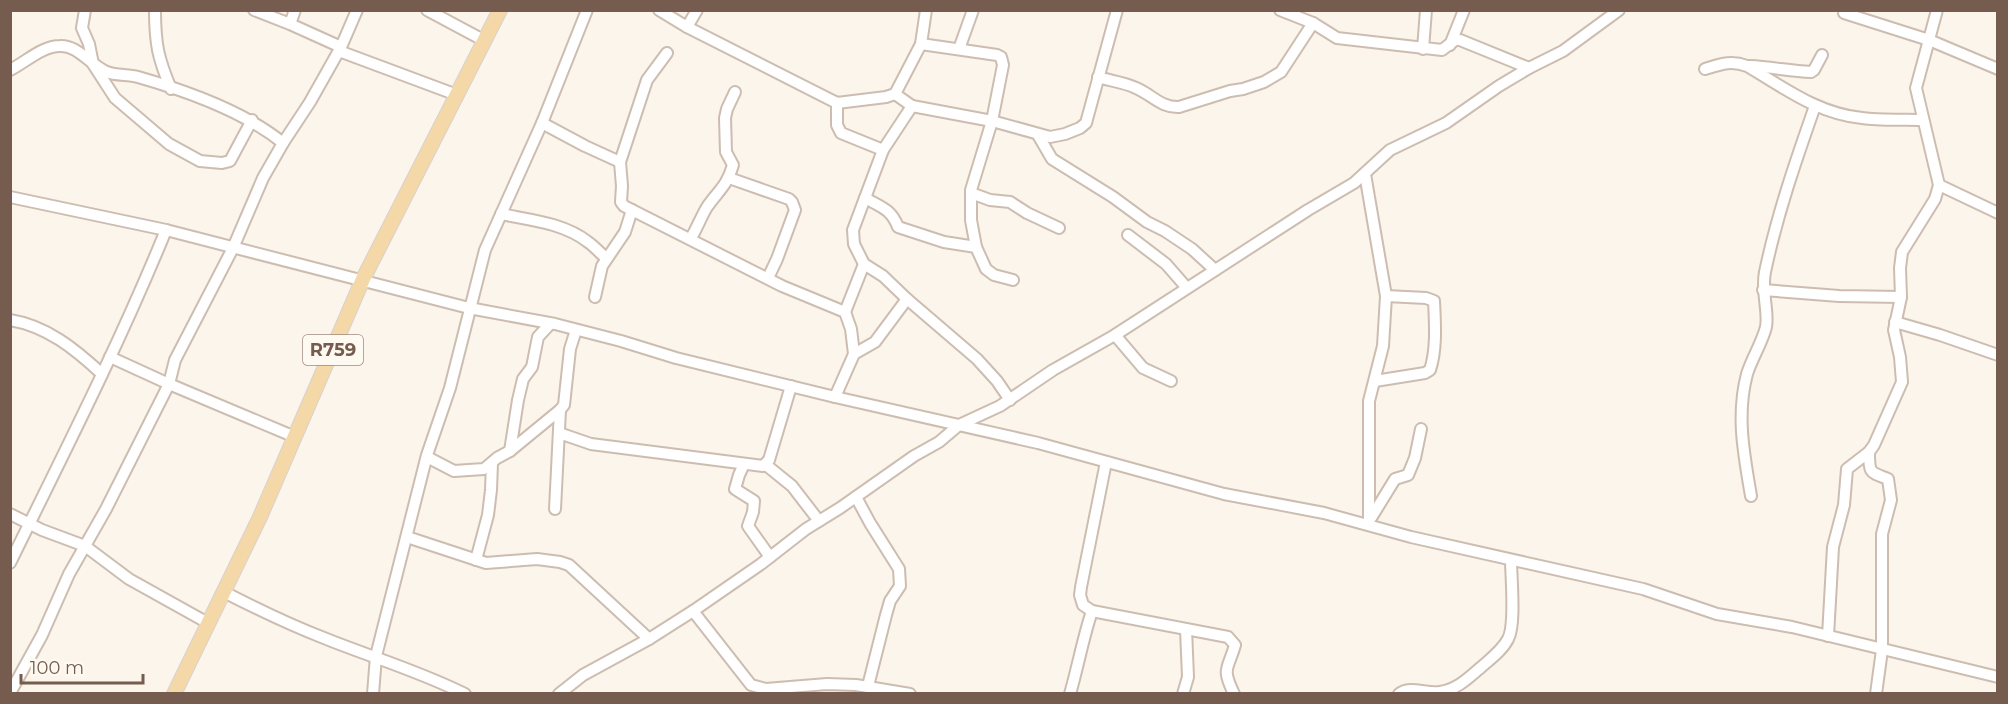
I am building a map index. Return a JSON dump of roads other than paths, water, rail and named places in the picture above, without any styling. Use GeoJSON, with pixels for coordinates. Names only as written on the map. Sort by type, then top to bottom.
{"type":"FeatureCollection","features":[{"type":"Feature","properties":{"kind":"main road","name":"R759"},"geometry":{"type":"LineString","coordinates":[[174,693],[260,517],[363,279],[500,10]]}},
{"type":"Feature","properties":{"kind":"street"},"geometry":{"type":"LineString","coordinates":[[155,10],[155,42],[171,89]]}},
{"type":"Feature","properties":{"kind":"street"},"geometry":{"type":"LineString","coordinates":[[254,10],[290,24],[340,49],[457,95]]}},
{"type":"Feature","properties":{"kind":"street"},"geometry":{"type":"LineString","coordinates":[[290,24],[295,10]]}},
{"type":"Feature","properties":{"kind":"street"},"geometry":{"type":"LineString","coordinates":[[10,693],[42,635],[65,584],[169,384],[175,360],[233,248],[263,178],[340,49],[357,10]]}},
{"type":"Feature","properties":{"kind":"street"},"geometry":{"type":"LineString","coordinates":[[427,10],[485,41]]}},
{"type":"Feature","properties":{"kind":"street"},"geometry":{"type":"LineString","coordinates":[[373,693],[376,656],[427,457],[450,388],[485,250],[542,123],[587,10]]}},
{"type":"Feature","properties":{"kind":"street"},"geometry":{"type":"LineString","coordinates":[[659,10],[687,27],[837,103],[895,94],[921,44],[926,10]]}},
{"type":"Feature","properties":{"kind":"street"},"geometry":{"type":"LineString","coordinates":[[687,27],[697,10]]}},
{"type":"Feature","properties":{"kind":"street"},"geometry":{"type":"LineString","coordinates":[[959,49],[973,10]]}},
{"type":"Feature","properties":{"kind":"street"},"geometry":{"type":"LineString","coordinates":[[895,94],[912,106],[992,121],[1038,135],[1050,137],[1065,134],[1086,123],[1117,10]]}},
{"type":"Feature","properties":{"kind":"street"},"geometry":{"type":"LineString","coordinates":[[1280,10],[1313,23],[1337,38],[1442,50],[1455,40],[1460,40],[1529,68]]}},
{"type":"Feature","properties":{"kind":"street"},"geometry":{"type":"LineString","coordinates":[[1423,48],[1426,10]]}},
{"type":"Feature","properties":{"kind":"street"},"geometry":{"type":"LineString","coordinates":[[1450,45],[1464,10]]}},
{"type":"Feature","properties":{"kind":"street"},"geometry":{"type":"LineString","coordinates":[[559,693],[572,690],[583,675],[649,639],[693,611],[819,521],[914,456],[945,438],[959,425],[1010,400],[1053,370],[1115,335],[1308,210],[1343,191],[1390,150],[1446,123],[1499,86],[1563,51],[1619,10]]}},
{"type":"Feature","properties":{"kind":"street"},"geometry":{"type":"LineString","coordinates":[[1828,636],[1833,547],[1844,505],[1847,469],[1875,445],[1902,382],[1900,357],[1894,330],[1901,297],[1902,252],[1935,199],[1939,185],[1916,82],[1937,10]]}},
{"type":"Feature","properties":{"kind":"street"},"geometry":{"type":"LineString","coordinates":[[85,11],[82,28],[89,44],[93,64],[115,98],[169,144],[200,161],[222,163],[230,161],[252,120]]}},
{"type":"Feature","properties":{"kind":"street"},"geometry":{"type":"LineString","coordinates":[[1844,13],[1929,39],[1998,69]]}},
{"type":"Feature","properties":{"kind":"street"},"geometry":{"type":"LineString","coordinates":[[1098,78],[1136,88],[1171,108],[1179,107],[1264,82],[1281,72],[1313,23]]}},
{"type":"Feature","properties":{"kind":"street"},"geometry":{"type":"LineString","coordinates":[[921,44],[1001,57],[1002,65],[992,121],[971,193],[971,220],[976,247],[986,269],[994,275],[1013,280]]}},
{"type":"Feature","properties":{"kind":"street"},"geometry":{"type":"LineString","coordinates":[[10,70],[42,51],[59,46],[74,48],[93,64],[109,73],[136,76],[199,98],[252,120],[283,143]]}},
{"type":"Feature","properties":{"kind":"street"},"geometry":{"type":"LineString","coordinates":[[667,54],[647,80],[620,162],[621,202],[624,206],[768,278],[845,312]]}},
{"type":"Feature","properties":{"kind":"street"},"geometry":{"type":"LineString","coordinates":[[1706,69],[1731,62],[1747,66],[1770,66],[1811,72],[1822,55]]}},
{"type":"Feature","properties":{"kind":"street"},"geometry":{"type":"LineString","coordinates":[[1747,66],[1815,106],[1862,118],[1923,120]]}},
{"type":"Feature","properties":{"kind":"street"},"geometry":{"type":"LineString","coordinates":[[692,238],[707,207],[720,193],[729,178],[733,165],[726,152],[725,118],[735,92]]}},
{"type":"Feature","properties":{"kind":"street"},"geometry":{"type":"LineString","coordinates":[[837,103],[837,125],[841,133],[883,150]]}},
{"type":"Feature","properties":{"kind":"street"},"geometry":{"type":"LineString","coordinates":[[912,106],[883,150],[853,230],[854,244],[864,264],[883,276],[977,359],[1010,400]]}},
{"type":"Feature","properties":{"kind":"street"},"geometry":{"type":"LineString","coordinates":[[1751,496],[1742,443],[1741,414],[1747,374],[1766,325],[1763,290],[1765,273],[1784,198],[1815,106]]}},
{"type":"Feature","properties":{"kind":"street"},"geometry":{"type":"LineString","coordinates":[[542,123],[620,162]]}},
{"type":"Feature","properties":{"kind":"street"},"geometry":{"type":"LineString","coordinates":[[1038,135],[1052,159],[1192,249],[1215,270]]}},
{"type":"Feature","properties":{"kind":"street"},"geometry":{"type":"LineString","coordinates":[[1365,174],[1386,296],[1383,346],[1376,381],[1369,401],[1369,523]]}},
{"type":"Feature","properties":{"kind":"street"},"geometry":{"type":"LineString","coordinates":[[729,178],[792,202],[795,210],[768,278]]}},
{"type":"Feature","properties":{"kind":"street"},"geometry":{"type":"LineString","coordinates":[[1939,185],[1998,213]]}},
{"type":"Feature","properties":{"kind":"street"},"geometry":{"type":"LineString","coordinates":[[971,193],[990,200],[1010,202],[1059,228]]}},
{"type":"Feature","properties":{"kind":"street"},"geometry":{"type":"LineString","coordinates":[[10,197],[166,230],[469,308],[576,330],[676,358],[835,397],[1038,443],[1224,494],[1369,523],[1411,537],[1643,589],[1717,615],[1792,627],[1998,677]]}},
{"type":"Feature","properties":{"kind":"street"},"geometry":{"type":"LineString","coordinates":[[865,198],[894,215],[898,227],[944,242],[976,247]]}},
{"type":"Feature","properties":{"kind":"street"},"geometry":{"type":"LineString","coordinates":[[595,297],[600,272],[606,258],[625,232],[632,210]]}},
{"type":"Feature","properties":{"kind":"street"},"geometry":{"type":"LineString","coordinates":[[501,214],[555,226],[575,234],[606,258]]}},
{"type":"Feature","properties":{"kind":"street"},"geometry":{"type":"LineString","coordinates":[[10,563],[110,357],[146,280],[166,230]]}},
{"type":"Feature","properties":{"kind":"street"},"geometry":{"type":"LineString","coordinates":[[1128,235],[1166,264],[1187,288]]}},
{"type":"Feature","properties":{"kind":"street"},"geometry":{"type":"LineString","coordinates":[[835,397],[854,354],[851,329],[845,312],[864,264]]}},
{"type":"Feature","properties":{"kind":"street"},"geometry":{"type":"LineString","coordinates":[[1763,290],[1839,296],[1901,297]]}},
{"type":"Feature","properties":{"kind":"street"},"geometry":{"type":"LineString","coordinates":[[1376,381],[1425,373],[1430,370],[1432,363],[1435,336],[1434,301],[1426,298],[1386,296]]}},
{"type":"Feature","properties":{"kind":"street"},"geometry":{"type":"LineString","coordinates":[[854,354],[875,342],[907,299]]}},
{"type":"Feature","properties":{"kind":"street"},"geometry":{"type":"LineString","coordinates":[[10,320],[30,323],[43,329],[70,346],[102,374]]}},
{"type":"Feature","properties":{"kind":"street"},"geometry":{"type":"LineString","coordinates":[[1895,322],[1998,355]]}},
{"type":"Feature","properties":{"kind":"street"},"geometry":{"type":"LineString","coordinates":[[510,451],[523,379],[531,367],[538,337],[550,324]]}},
{"type":"Feature","properties":{"kind":"street"},"geometry":{"type":"LineString","coordinates":[[427,457],[448,469],[481,471],[510,451],[560,410],[564,405],[570,349],[576,330]]}},
{"type":"Feature","properties":{"kind":"street"},"geometry":{"type":"LineString","coordinates":[[1115,335],[1143,368],[1171,381]]}},
{"type":"Feature","properties":{"kind":"street"},"geometry":{"type":"LineString","coordinates":[[110,357],[295,437]]}},
{"type":"Feature","properties":{"kind":"street"},"geometry":{"type":"LineString","coordinates":[[766,465],[791,386]]}},
{"type":"Feature","properties":{"kind":"street"},"geometry":{"type":"LineString","coordinates":[[555,509],[560,410]]}},
{"type":"Feature","properties":{"kind":"street"},"geometry":{"type":"LineString","coordinates":[[1369,523],[1395,479],[1407,477],[1415,458],[1421,429]]}},
{"type":"Feature","properties":{"kind":"street"},"geometry":{"type":"LineString","coordinates":[[559,433],[591,444],[759,466],[766,465],[792,486],[819,521]]}},
{"type":"Feature","properties":{"kind":"street"},"geometry":{"type":"LineString","coordinates":[[1869,452],[1870,470],[1874,475],[1888,479],[1891,494],[1882,534],[1882,650],[1875,691]]}},
{"type":"Feature","properties":{"kind":"street"},"geometry":{"type":"LineString","coordinates":[[1106,462],[1080,595],[1083,605],[1092,611],[1228,637],[1234,642],[1226,678],[1234,693]]}},
{"type":"Feature","properties":{"kind":"street"},"geometry":{"type":"LineString","coordinates":[[476,560],[488,515],[492,463]]}},
{"type":"Feature","properties":{"kind":"street"},"geometry":{"type":"LineString","coordinates":[[744,464],[735,489],[754,501],[753,512],[747,526],[770,557]]}},
{"type":"Feature","properties":{"kind":"street"},"geometry":{"type":"LineString","coordinates":[[856,497],[901,576],[900,585],[890,601],[868,686]]}},
{"type":"Feature","properties":{"kind":"street"},"geometry":{"type":"LineString","coordinates":[[10,514],[42,530],[85,546],[129,579],[208,623]]}},
{"type":"Feature","properties":{"kind":"street"},"geometry":{"type":"LineString","coordinates":[[407,537],[486,563],[537,560],[569,565],[649,639]]}},
{"type":"Feature","properties":{"kind":"street"},"geometry":{"type":"LineString","coordinates":[[1399,693],[1408,690],[1429,693],[1449,690],[1461,685],[1502,647],[1510,637],[1512,622],[1511,560]]}},
{"type":"Feature","properties":{"kind":"street"},"geometry":{"type":"LineString","coordinates":[[224,592],[269,616],[423,674],[460,692]]}},
{"type":"Feature","properties":{"kind":"street"},"geometry":{"type":"LineString","coordinates":[[693,611],[751,685],[766,689],[827,684],[854,689],[868,686],[909,693]]}},
{"type":"Feature","properties":{"kind":"street"},"geometry":{"type":"LineString","coordinates":[[1070,693],[1077,671],[1084,633],[1092,611]]}},
{"type":"Feature","properties":{"kind":"street"},"geometry":{"type":"LineString","coordinates":[[1184,693],[1188,677],[1186,629]]}}]}
